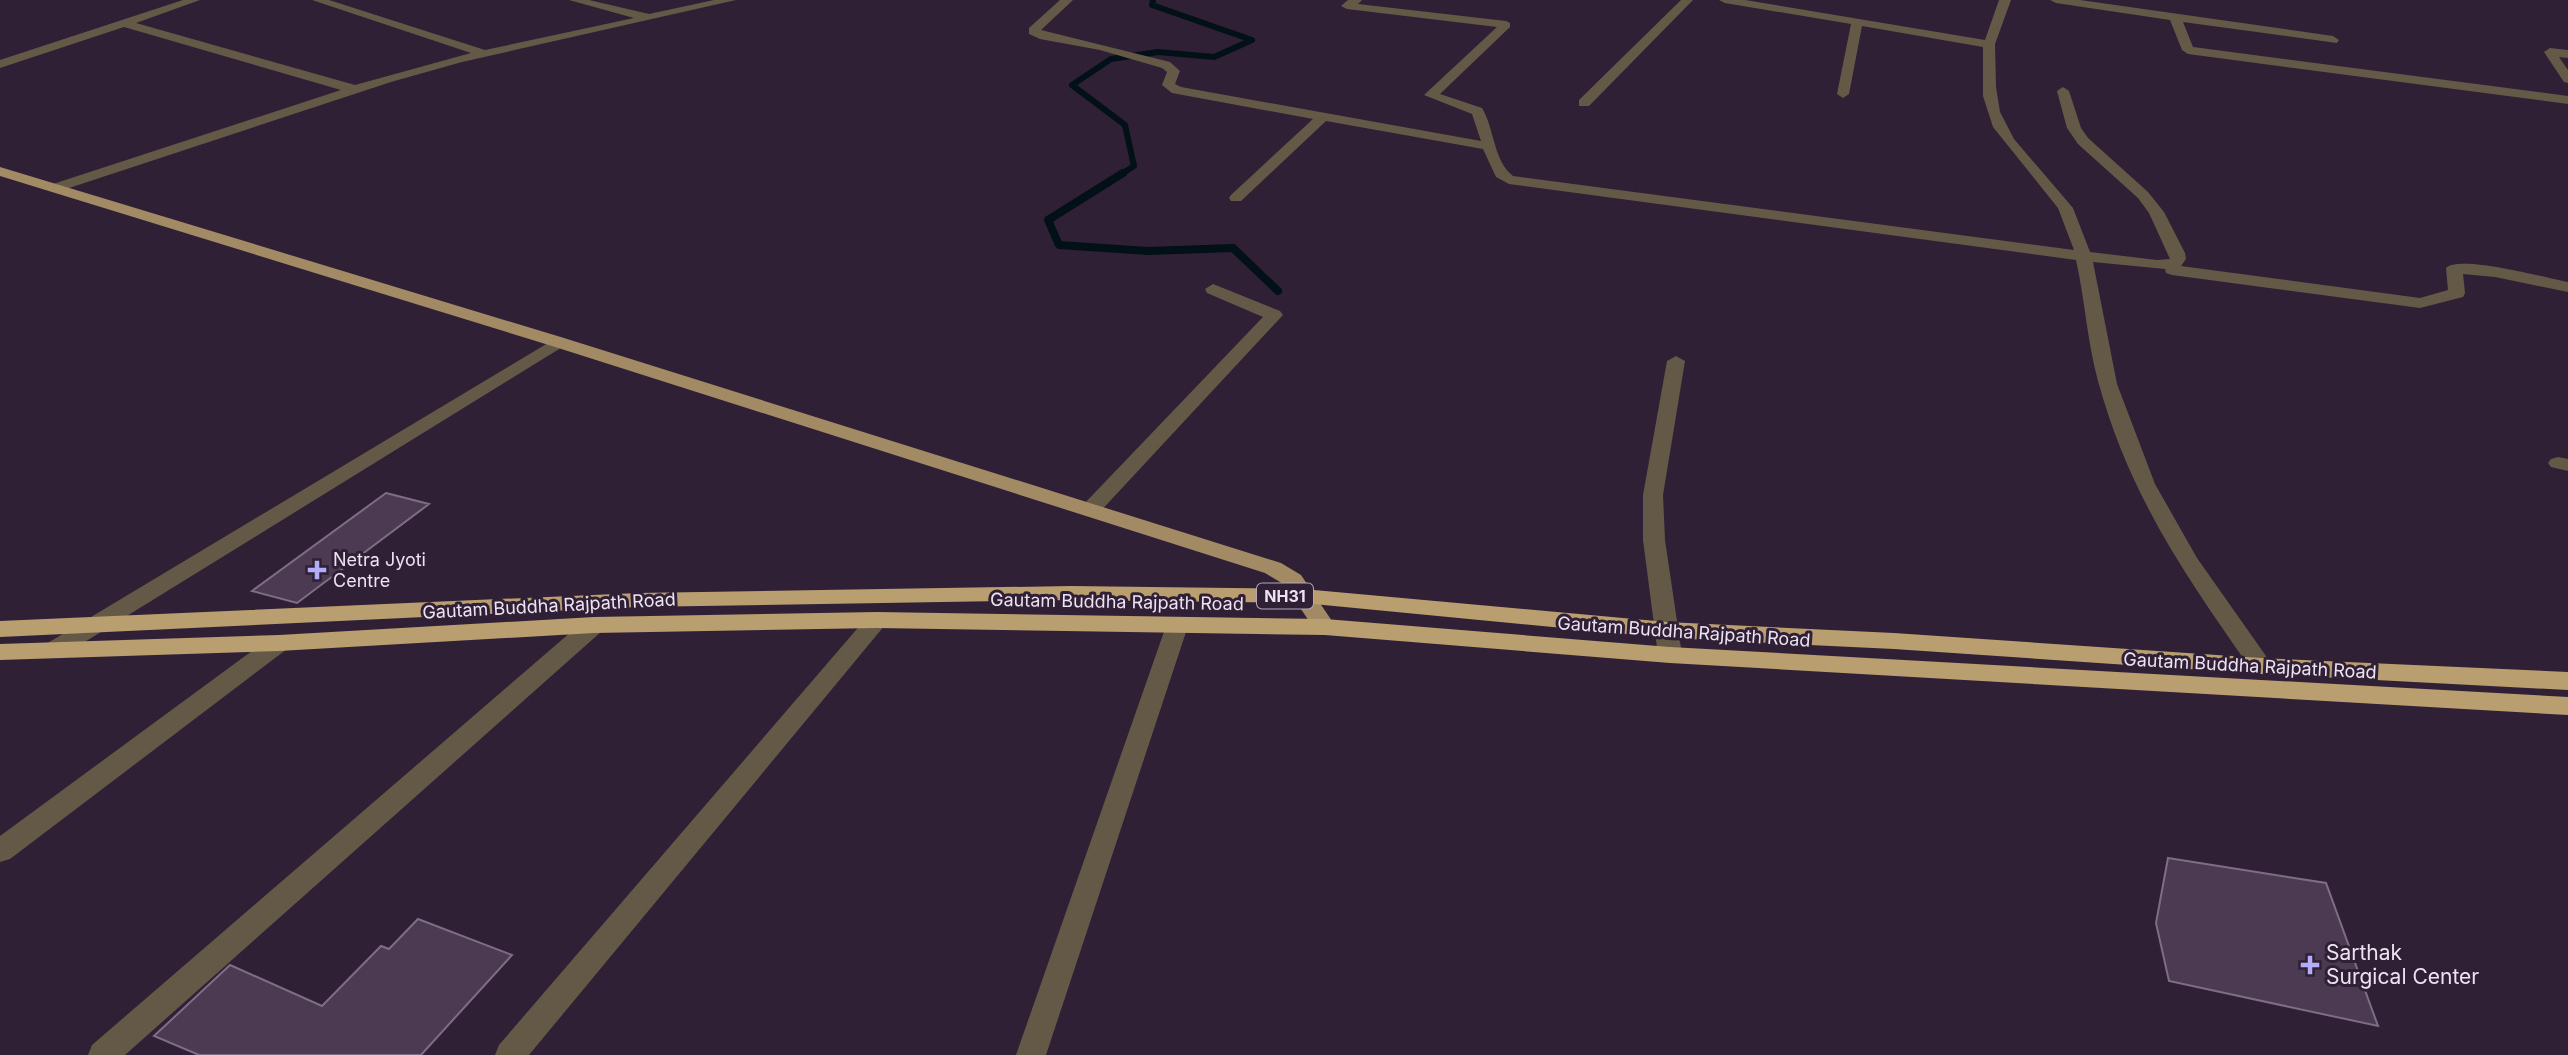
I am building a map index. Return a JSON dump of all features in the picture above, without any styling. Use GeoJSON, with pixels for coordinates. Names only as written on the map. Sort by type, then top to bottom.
{"type":"FeatureCollection","features":[{"type":"Feature","properties":{"kind":"highway","name":"NH31"},"geometry":{"type":"LineString","coordinates":[[0,629],[680,599],[1071,593],[1303,596],[1667,630],[1894,641],[2261,666],[2568,681]]}},
{"type":"Feature","properties":{"kind":"highway","name":"Gautam Buddha Rajpath Road"},"geometry":{"type":"LineString","coordinates":[[0,652],[279,643],[594,625],[877,620],[1325,627],[1670,655],[2568,706]]}},
{"type":"Feature","properties":{"kind":"main road"},"geometry":{"type":"LineString","coordinates":[[0,171],[558,342],[1272,568],[1293,580],[1325,627]]}},
{"type":"Feature","properties":{"kind":"street"},"geometry":{"type":"LineString","coordinates":[[0,64],[194,0]]}},
{"type":"Feature","properties":{"kind":"street"},"geometry":{"type":"LineString","coordinates":[[318,0],[485,54]]}},
{"type":"Feature","properties":{"kind":"street"},"geometry":{"type":"LineString","coordinates":[[575,0],[651,18]]}},
{"type":"Feature","properties":{"kind":"street"},"geometry":{"type":"LineString","coordinates":[[58,187],[353,89],[485,54],[730,0]]}},
{"type":"Feature","properties":{"kind":"street"},"geometry":{"type":"LineString","coordinates":[[1067,0],[1032,31],[1044,36],[1124,52],[1172,68],[1174,74],[1168,85],[1177,90],[1488,146]]}},
{"type":"Feature","properties":{"kind":"street"},"geometry":{"type":"LineString","coordinates":[[1356,0],[1348,6],[1506,25],[1431,95],[1477,111],[1488,146],[1502,175],[1523,183],[2082,256],[2168,265],[2178,259],[2156,212],[2143,195],[2083,141],[2074,128],[2063,90]]}},
{"type":"Feature","properties":{"kind":"street"},"geometry":{"type":"LineString","coordinates":[[1584,103],[1687,0]]}},
{"type":"Feature","properties":{"kind":"street"},"geometry":{"type":"LineString","coordinates":[[1725,0],[1989,44]]}},
{"type":"Feature","properties":{"kind":"street"},"geometry":{"type":"LineString","coordinates":[[2006,0],[1989,44],[1992,111],[2000,128],[2060,201],[2072,221],[2082,256],[2107,381],[2127,441],[2151,498],[2193,568],[2261,666]]}},
{"type":"Feature","properties":{"kind":"street"},"geometry":{"type":"LineString","coordinates":[[2056,0],[2333,40]]}},
{"type":"Feature","properties":{"kind":"street"},"geometry":{"type":"LineString","coordinates":[[2175,17],[2188,50],[2568,100]]}},
{"type":"Feature","properties":{"kind":"street"},"geometry":{"type":"LineString","coordinates":[[1843,94],[1857,22]]}},
{"type":"Feature","properties":{"kind":"street"},"geometry":{"type":"LineString","coordinates":[[124,23],[353,89]]}},
{"type":"Feature","properties":{"kind":"street"},"geometry":{"type":"LineString","coordinates":[[2568,54],[2550,52],[2568,79]]}},
{"type":"Feature","properties":{"kind":"street"},"geometry":{"type":"LineString","coordinates":[[1236,198],[1323,117]]}},
{"type":"Feature","properties":{"kind":"street"},"geometry":{"type":"LineString","coordinates":[[2172,270],[2420,303],[2457,293],[2454,268],[2495,272],[2568,287]]}},
{"type":"Feature","properties":{"kind":"street"},"geometry":{"type":"LineString","coordinates":[[1090,510],[1274,315],[1213,289]]}},
{"type":"Feature","properties":{"kind":"street"},"geometry":{"type":"LineString","coordinates":[[54,650],[558,342]]}},
{"type":"Feature","properties":{"kind":"street"},"geometry":{"type":"LineString","coordinates":[[1670,655],[1654,540],[1653,495],[1676,361]]}},
{"type":"Feature","properties":{"kind":"street"},"geometry":{"type":"LineString","coordinates":[[510,1055],[877,620]]}},
{"type":"Feature","properties":{"kind":"street"},"geometry":{"type":"LineString","coordinates":[[103,1055],[594,625]]}},
{"type":"Feature","properties":{"kind":"street"},"geometry":{"type":"LineString","coordinates":[[1031,1055],[1177,626]]}},
{"type":"Feature","properties":{"kind":"street"},"geometry":{"type":"LineString","coordinates":[[0,851],[279,643]]}},
{"type":"Feature","properties":{"kind":"building"},"geometry":{"type":"Polygon","coordinates":[[[386,493],[429,504],[297,603],[252,591],[386,493]]]}},
{"type":"Feature","properties":{"kind":"building"},"geometry":{"type":"Polygon","coordinates":[[[2168,858],[2326,883],[2378,1026],[2169,981],[2156,923],[2168,858]]]}},
{"type":"Feature","properties":{"kind":"building"},"geometry":{"type":"Polygon","coordinates":[[[418,919],[512,955],[421,1055],[199,1055],[154,1036],[230,965],[322,1006],[381,946],[389,949],[418,919]]]}},
{"type":"Feature","properties":{"kind":"waterway"},"geometry":{"type":"LineString","coordinates":[[1120,175],[1134,166],[1125,125],[1072,85],[1111,59],[1158,52],[1214,57],[1252,40],[1152,5],[1153,0]]}},
{"type":"Feature","properties":{"kind":"waterway"},"geometry":{"type":"LineString","coordinates":[[1123,173],[1048,220],[1059,245],[1148,251],[1233,248],[1278,291]]}},
{"type":"Feature","properties":{"kind":"place","name":"Netra Jyoti Centre"},"geometry":{"type":"Point","coordinates":[317,570]}},
{"type":"Feature","properties":{"kind":"place","name":"Sarthak Surgical Center"},"geometry":{"type":"Point","coordinates":[2310,965]}}]}
